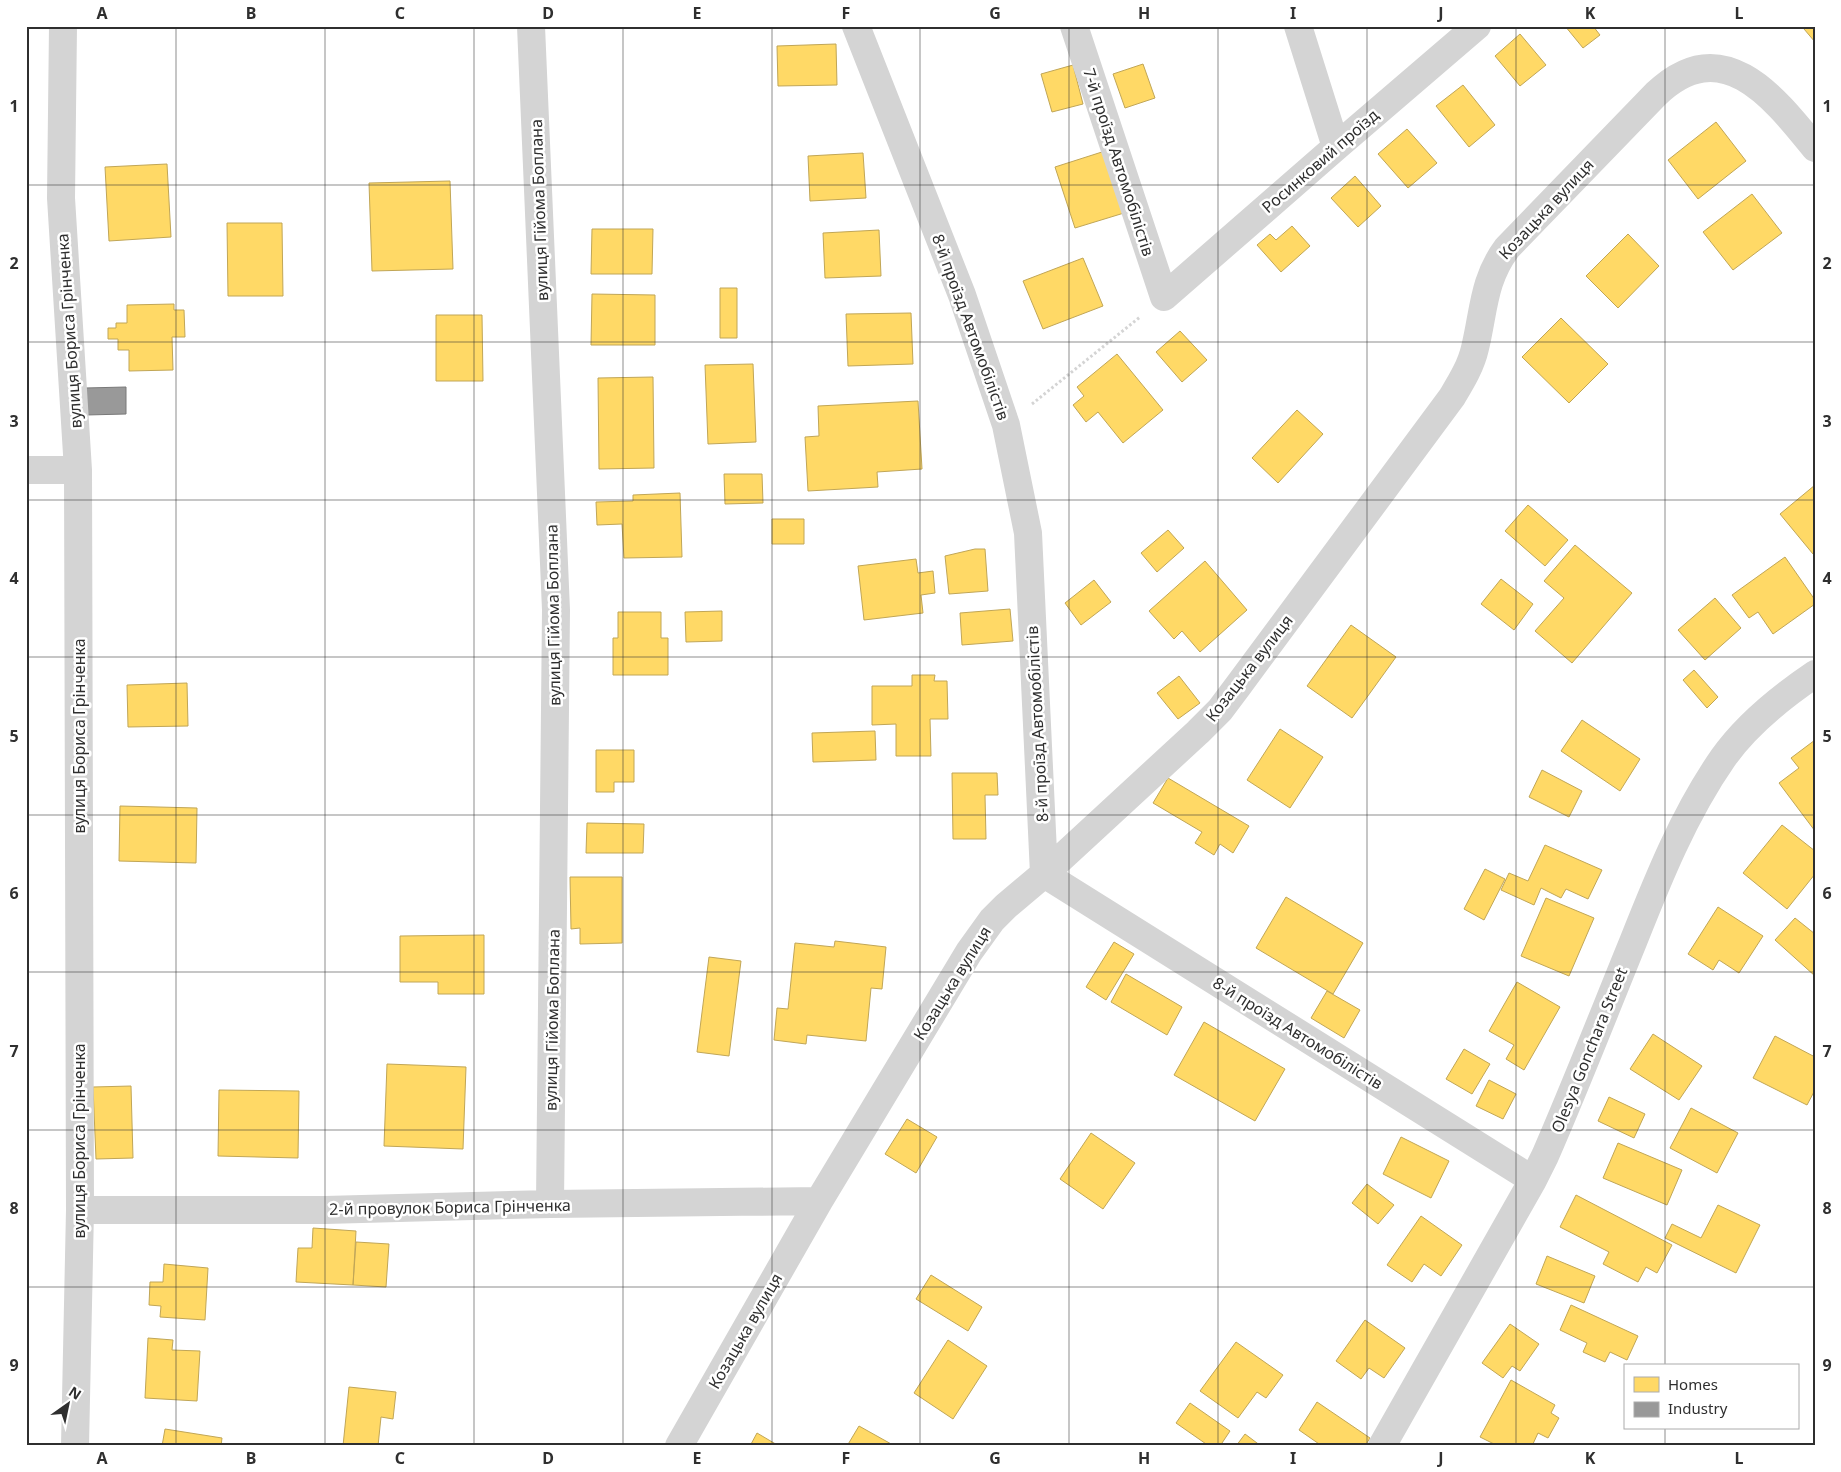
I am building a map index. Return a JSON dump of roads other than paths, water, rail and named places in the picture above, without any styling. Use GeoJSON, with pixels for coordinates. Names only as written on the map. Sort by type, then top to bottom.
{"type":"FeatureCollection","features":[{"type":"Feature","properties":{"kind":"street","name":"вулиця Бориса Грінченка"},"geometry":{"type":"LineString","coordinates":[[62,26],[61,198],[78,470],[80,1210],[76,1446]]}},
{"type":"Feature","properties":{"kind":"street","name":"вулиця Гійома Боплана"},"geometry":{"type":"LineString","coordinates":[[531,26],[556,610],[550,1204]]}},
{"type":"Feature","properties":{"kind":"street","name":"8-й проїзд Автомобілістів"},"geometry":{"type":"LineString","coordinates":[[856,26],[962,294],[1006,425],[1028,533],[1044,874],[1533,1180]]}},
{"type":"Feature","properties":{"kind":"street","name":"7-й проїзд Автомобілістів"},"geometry":{"type":"LineString","coordinates":[[1074,26],[1164,297]]}},
{"type":"Feature","properties":{"kind":"street"},"geometry":{"type":"LineString","coordinates":[[1298,26],[1336,147]]}},
{"type":"Feature","properties":{"kind":"street","name":"Росинковий проїзд"},"geometry":{"type":"LineString","coordinates":[[1164,297],[1477,26]]}},
{"type":"Feature","properties":{"kind":"street","name":"Козацька вулиця"},"geometry":{"type":"LineString","coordinates":[[679,1446],[819,1201],[969,952],[992,920],[1220,710],[1452,397],[1475,350],[1487,288],[1497,262],[1507,248],[1669,82],[1682,74],[1710,67],[1739,74],[1772,98],[1790,116],[1815,148]]}},
{"type":"Feature","properties":{"kind":"street"},"geometry":{"type":"LineString","coordinates":[[26,470],[78,470]]}},
{"type":"Feature","properties":{"kind":"street","name":"Olesya Gonchara Street"},"geometry":{"type":"LineString","coordinates":[[1382,1446],[1533,1180],[1556,1131],[1657,882],[1701,794],[1724,758],[1743,735],[1768,710],[1815,674]]}},
{"type":"Feature","properties":{"kind":"street","name":"2-й провулок Бориса Грінченка"},"geometry":{"type":"LineString","coordinates":[[80,1210],[325,1210],[550,1204],[819,1201]]}}]}
